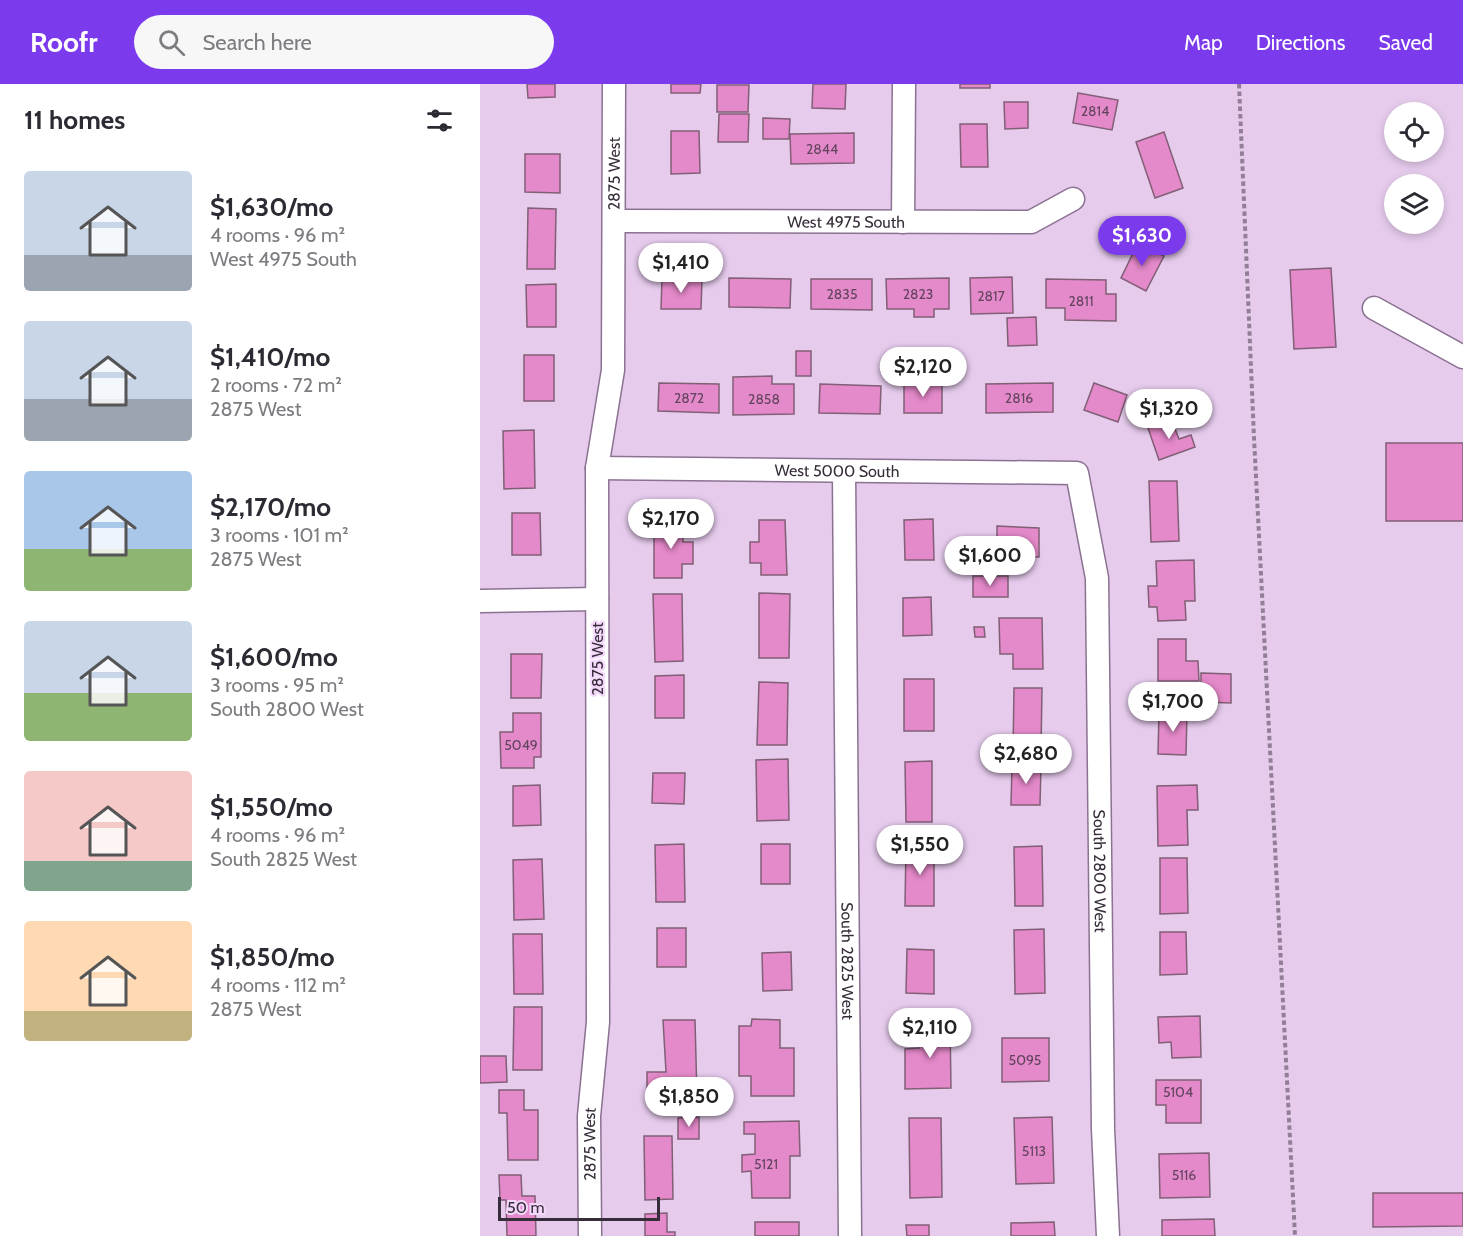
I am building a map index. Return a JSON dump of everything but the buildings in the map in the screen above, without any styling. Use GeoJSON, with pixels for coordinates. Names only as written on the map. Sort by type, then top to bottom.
{"type":"FeatureCollection","features":[{"type":"Feature","properties":{"kind":"street","name":"2875 West"},"geometry":{"type":"LineString","coordinates":[[590,1236],[589,1116],[598,1022],[597,468],[613,370],[614,84]]}},
{"type":"Feature","properties":{"kind":"street"},"geometry":{"type":"LineString","coordinates":[[903,222],[904,84]]}},
{"type":"Feature","properties":{"kind":"street","name":"West 4975 South"},"geometry":{"type":"LineString","coordinates":[[614,221],[1031,222],[1073,199]]}},
{"type":"Feature","properties":{"kind":"street"},"geometry":{"type":"LineString","coordinates":[[1374,308],[1463,357]]}},
{"type":"Feature","properties":{"kind":"street","name":"West 5000 South"},"geometry":{"type":"LineString","coordinates":[[597,468],[1077,473]]}},
{"type":"Feature","properties":{"kind":"street","name":"South 2825 West"},"geometry":{"type":"LineString","coordinates":[[844,471],[850,1236]]}},
{"type":"Feature","properties":{"kind":"street","name":"South 2800 West"},"geometry":{"type":"LineString","coordinates":[[1077,473],[1097,578],[1103,1129],[1108,1236]]}},
{"type":"Feature","properties":{"kind":"street"},"geometry":{"type":"LineString","coordinates":[[480,600],[597,599]]}},
{"type":"Feature","properties":{"kind":"path"},"geometry":{"type":"LineString","coordinates":[[1239,84],[1254,438],[1295,1236]]}}]}
